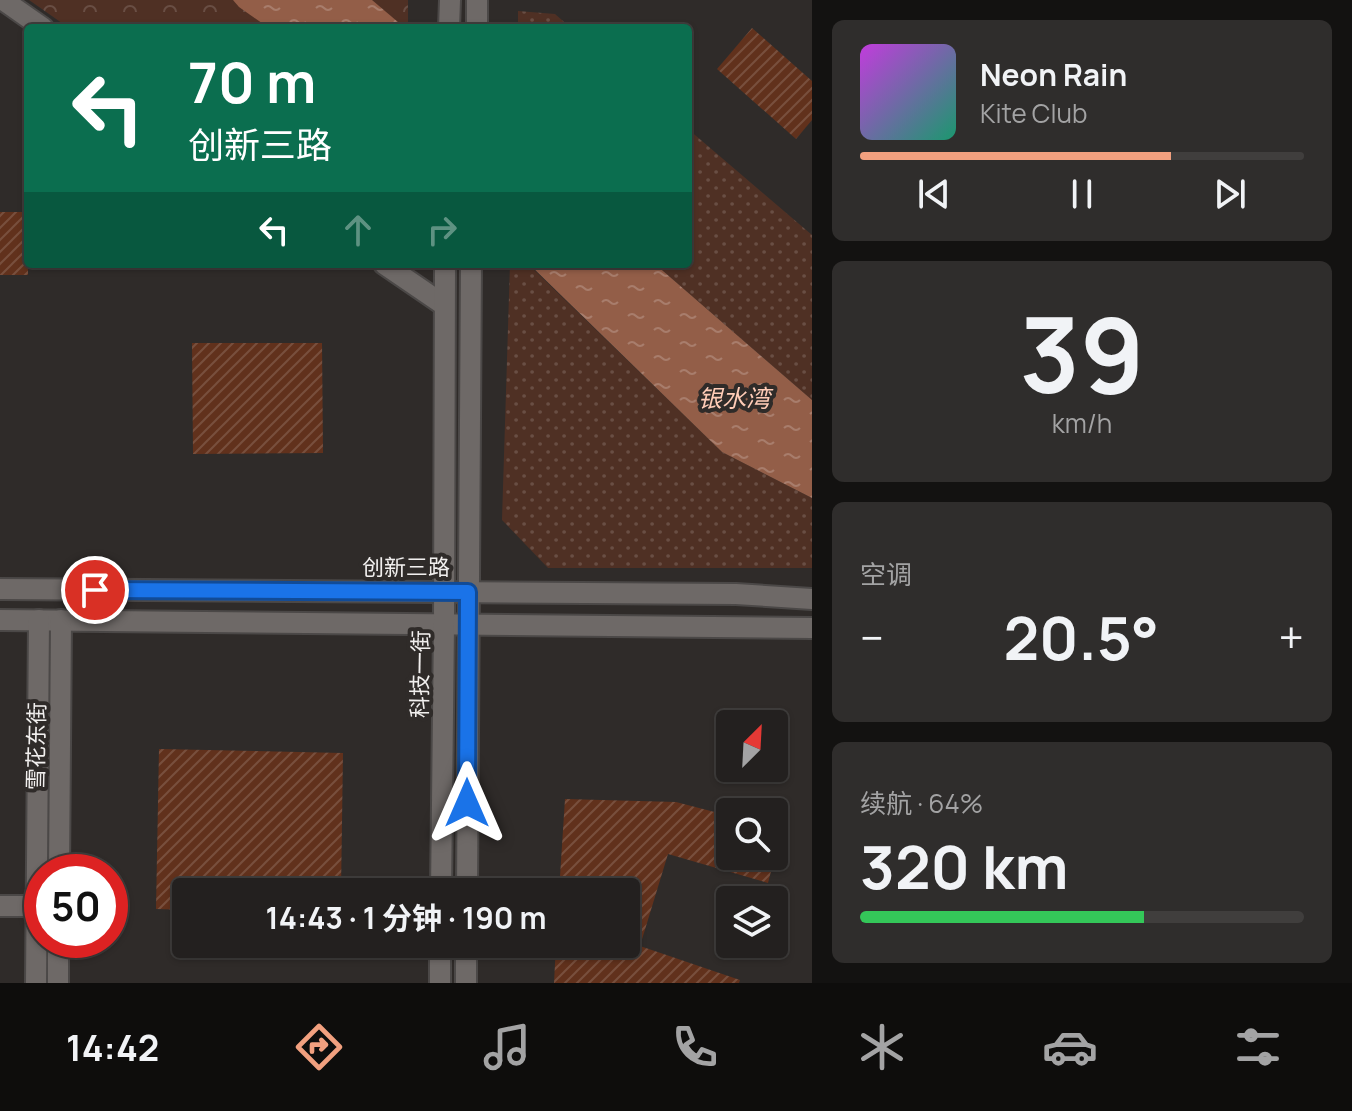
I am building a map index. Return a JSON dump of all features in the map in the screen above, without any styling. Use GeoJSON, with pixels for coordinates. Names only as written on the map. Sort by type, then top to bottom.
{"type":"FeatureCollection","features":[{"type":"Feature","properties":{"kind":"main road"},"geometry":{"type":"LineString","coordinates":[[3,0],[37,24]]}},
{"type":"Feature","properties":{"kind":"main road"},"geometry":{"type":"LineString","coordinates":[[449,24],[450,0]]}},
{"type":"Feature","properties":{"kind":"main road"},"geometry":{"type":"LineString","coordinates":[[477,0],[477,24]]}},
{"type":"Feature","properties":{"kind":"main road"},"geometry":{"type":"LineString","coordinates":[[390,268],[444,302]]}},
{"type":"Feature","properties":{"kind":"main road","name":"科技一街"},"geometry":{"type":"LineString","coordinates":[[441,878],[445,268]]}},
{"type":"Feature","properties":{"kind":"main road"},"geometry":{"type":"LineString","coordinates":[[467,878],[471,268]]}},
{"type":"Feature","properties":{"kind":"main road","name":"创新三路"},"geometry":{"type":"LineString","coordinates":[[0,589],[736,594],[812,599]]}},
{"type":"Feature","properties":{"kind":"main road"},"geometry":{"type":"LineString","coordinates":[[0,620],[812,628]]}},
{"type":"Feature","properties":{"kind":"main road","name":"雪花东街"},"geometry":{"type":"LineString","coordinates":[[39,620],[40,854]]}},
{"type":"Feature","properties":{"kind":"main road","name":"雪花东街"},"geometry":{"type":"LineString","coordinates":[[59,854],[61,620]]}},
{"type":"Feature","properties":{"kind":"main road"},"geometry":{"type":"LineString","coordinates":[[0,906],[24,906]]}},
{"type":"Feature","properties":{"kind":"main road","name":"雪花东街"},"geometry":{"type":"LineString","coordinates":[[36,983],[37,958]]}},
{"type":"Feature","properties":{"kind":"main road"},"geometry":{"type":"LineString","coordinates":[[58,958],[58,983]]}},
{"type":"Feature","properties":{"kind":"main road"},"geometry":{"type":"LineString","coordinates":[[440,958],[440,983]]}},
{"type":"Feature","properties":{"kind":"main road"},"geometry":{"type":"LineString","coordinates":[[466,958],[466,983]]}},
{"type":"Feature","properties":{"kind":"green space"},"geometry":{"type":"Polygon","coordinates":[[[29,0],[408,0],[408,24],[63,24],[29,0]]]}},
{"type":"Feature","properties":{"kind":"green space"},"geometry":{"type":"Polygon","coordinates":[[[518,11],[555,14],[566,24],[518,24],[518,11]]]}},
{"type":"Feature","properties":{"kind":"green space"},"geometry":{"type":"Polygon","coordinates":[[[692,132],[812,235],[812,400],[660,268],[692,268],[692,132]]]}},
{"type":"Feature","properties":{"kind":"green space"},"geometry":{"type":"Polygon","coordinates":[[[510,268],[532,268],[722,452],[812,498],[812,568],[548,568],[502,520],[510,268]]]}},
{"type":"Feature","properties":{"kind":"water"},"geometry":{"type":"Polygon","coordinates":[[[233,0],[372,0],[400,24],[263,24],[233,0]]]}},
{"type":"Feature","properties":{"kind":"water","name":"银水湾"},"geometry":{"type":"Polygon","coordinates":[[[533,268],[660,268],[812,400],[812,498],[722,452],[533,268]]]}},
{"type":"Feature","properties":{"kind":"building"},"geometry":{"type":"Polygon","coordinates":[[[752,28],[812,81],[812,120],[796,139],[717,69],[752,28]]]}},
{"type":"Feature","properties":{"kind":"building"},"geometry":{"type":"Polygon","coordinates":[[[0,212],[24,212],[24,268],[28,268],[28,275],[0,275],[0,212]]]}},
{"type":"Feature","properties":{"kind":"building"},"geometry":{"type":"Polygon","coordinates":[[[192,343],[322,343],[323,453],[193,454],[192,343]]]}},
{"type":"Feature","properties":{"kind":"building"},"geometry":{"type":"Polygon","coordinates":[[[159,749],[343,753],[341,878],[172,878],[172,910],[156,909],[159,749]]]}},
{"type":"Feature","properties":{"kind":"building"},"geometry":{"type":"Polygon","coordinates":[[[565,799],[676,802],[716,812],[716,868],[668,854],[640,946],[640,878],[560,878],[565,799]]]}},
{"type":"Feature","properties":{"kind":"building"},"geometry":{"type":"Polygon","coordinates":[[[723,870],[771,870],[768,883],[723,870]]]}},
{"type":"Feature","properties":{"kind":"building"},"geometry":{"type":"Polygon","coordinates":[[[640,946],[740,980],[739,983],[554,983],[555,958],[640,958],[640,946]]]}},
{"type":"Feature","properties":{"kind":"route"},"geometry":{"type":"LineString","coordinates":[[95,590],[468,592],[467,803]]}}]}
